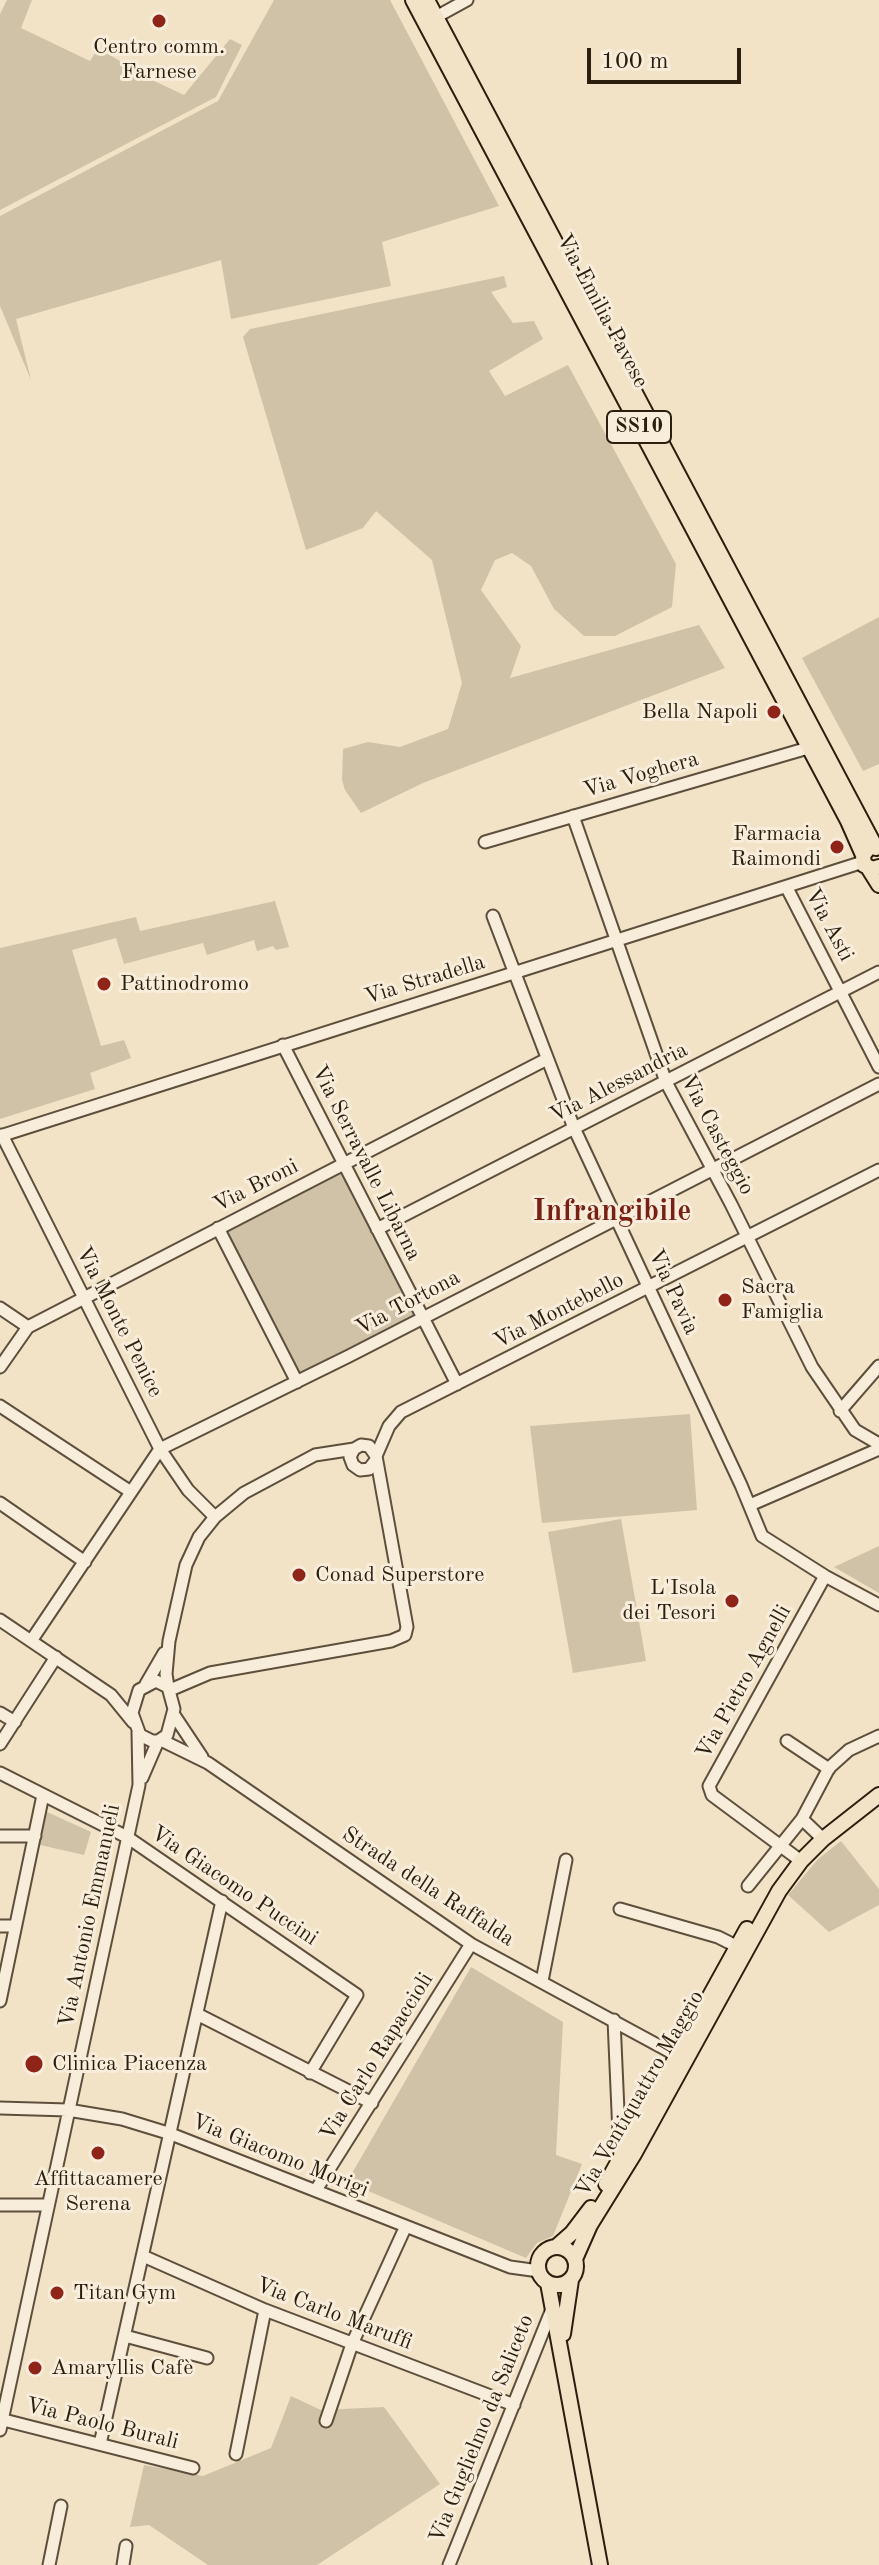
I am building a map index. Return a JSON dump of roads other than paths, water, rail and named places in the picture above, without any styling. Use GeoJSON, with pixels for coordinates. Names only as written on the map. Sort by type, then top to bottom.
{"type":"FeatureCollection","features":[{"type":"Feature","properties":{"kind":"main road","name":"Via Emilia Pavese"},"geometry":{"type":"LineString","coordinates":[[413,0],[808,748],[872,859]]}},
{"type":"Feature","properties":{"kind":"main road","name":"Via Emilia Pavese"},"geometry":{"type":"LineString","coordinates":[[427,0],[872,859],[879,885]]}},
{"type":"Feature","properties":{"kind":"main road","name":"Via Ventiquattro Maggio"},"geometry":{"type":"LineString","coordinates":[[600,2565],[553,2309],[539,2259],[581,2222],[627,2156],[676,2055],[799,1859],[879,1795]]}},
{"type":"Feature","properties":{"kind":"main road","name":"Via Ventiquattro Maggio"},"geometry":{"type":"LineString","coordinates":[[562,2362],[564,2317],[576,2270],[575,2259],[627,2156],[742,1949]]}},
{"type":"Feature","properties":{"kind":"main road"},"geometry":{"type":"LineString","coordinates":[[556,2247],[567,2249],[575,2259]]}},
{"type":"Feature","properties":{"kind":"main road"},"geometry":{"type":"LineString","coordinates":[[544,2277],[559,2285],[571,2280]]}},
{"type":"Feature","properties":{"kind":"street"},"geometry":{"type":"LineString","coordinates":[[436,17],[467,0]]}},
{"type":"Feature","properties":{"kind":"street","name":"Via Voghera"},"geometry":{"type":"LineString","coordinates":[[485,842],[808,748]]}},
{"type":"Feature","properties":{"kind":"street","name":"Via Casteggio"},"geometry":{"type":"LineString","coordinates":[[573,816],[666,1082],[812,1367],[855,1430],[879,1447]]}},
{"type":"Feature","properties":{"kind":"street","name":"Via Stradella"},"geometry":{"type":"LineString","coordinates":[[1,1135],[872,859]]}},
{"type":"Feature","properties":{"kind":"street","name":"Via Asti"},"geometry":{"type":"LineString","coordinates":[[787,888],[879,1067]]}},
{"type":"Feature","properties":{"kind":"street","name":"Via Pavia"},"geometry":{"type":"LineString","coordinates":[[493,916],[574,1128],[762,1536],[825,1576],[879,1605]]}},
{"type":"Feature","properties":{"kind":"street","name":"Via Alessandria"},"geometry":{"type":"LineString","coordinates":[[377,1229],[879,972]]}},
{"type":"Feature","properties":{"kind":"street","name":"Via Serravalle Libarna"},"geometry":{"type":"LineString","coordinates":[[283,1045],[457,1384]]}},
{"type":"Feature","properties":{"kind":"street","name":"Via Broni"},"geometry":{"type":"LineString","coordinates":[[0,1367],[28,1327],[83,1296],[547,1059]]}},
{"type":"Feature","properties":{"kind":"street","name":"Via Tortona"},"geometry":{"type":"LineString","coordinates":[[31,1641],[160,1449],[879,1084]]}},
{"type":"Feature","properties":{"kind":"street","name":"Via Monte Penice"},"geometry":{"type":"LineString","coordinates":[[1,1135],[160,1449],[188,1490],[215,1517]]}},
{"type":"Feature","properties":{"kind":"street","name":"Via Montebello"},"geometry":{"type":"LineString","coordinates":[[360,1447],[389,1426],[401,1412],[879,1170]]}},
{"type":"Feature","properties":{"kind":"street"},"geometry":{"type":"LineString","coordinates":[[218,1228],[297,1382]]}},
{"type":"Feature","properties":{"kind":"street"},"geometry":{"type":"LineString","coordinates":[[0,1308],[28,1327]]}},
{"type":"Feature","properties":{"kind":"street"},"geometry":{"type":"LineString","coordinates":[[840,1411],[879,1366]]}},
{"type":"Feature","properties":{"kind":"street"},"geometry":{"type":"LineString","coordinates":[[0,1406],[131,1492]]}},
{"type":"Feature","properties":{"kind":"street","name":"Via Montebello"},"geometry":{"type":"LineString","coordinates":[[376,1458],[389,1426]]}},
{"type":"Feature","properties":{"kind":"street"},"geometry":{"type":"LineString","coordinates":[[360,1447],[350,1457],[356,1468],[365,1470],[372,1467],[376,1458]]}},
{"type":"Feature","properties":{"kind":"street"},"geometry":{"type":"LineString","coordinates":[[111,1695],[142,1689],[156,1681],[169,1688],[210,1673],[391,1641],[405,1635],[407,1627],[372,1449],[360,1447],[315,1455],[244,1493],[215,1517],[199,1537],[186,1565],[169,1641],[166,1674],[169,1688]]}},
{"type":"Feature","properties":{"kind":"street"},"geometry":{"type":"LineString","coordinates":[[750,1505],[879,1447]]}},
{"type":"Feature","properties":{"kind":"street"},"geometry":{"type":"LineString","coordinates":[[329,1452],[352,1463]]}},
{"type":"Feature","properties":{"kind":"street"},"geometry":{"type":"LineString","coordinates":[[365,1470],[380,1487]]}},
{"type":"Feature","properties":{"kind":"street"},"geometry":{"type":"LineString","coordinates":[[0,1503],[85,1562]]}},
{"type":"Feature","properties":{"kind":"street","name":"Via Pietro Agnelli"},"geometry":{"type":"LineString","coordinates":[[799,1859],[712,1795],[709,1786],[825,1576]]}},
{"type":"Feature","properties":{"kind":"street","name":"Strada della Raffalda"},"geometry":{"type":"LineString","coordinates":[[0,1620],[111,1695],[145,1740],[160,1740],[208,1763],[471,1944],[676,2055]]}},
{"type":"Feature","properties":{"kind":"street"},"geometry":{"type":"LineString","coordinates":[[136,1727],[132,1713],[169,1641]]}},
{"type":"Feature","properties":{"kind":"street"},"geometry":{"type":"LineString","coordinates":[[0,1744],[56,1657]]}},
{"type":"Feature","properties":{"kind":"street"},"geometry":{"type":"LineString","coordinates":[[160,1740],[171,1727],[174,1710],[190,1682]]}},
{"type":"Feature","properties":{"kind":"street","name":"Strada della Raffalda"},"geometry":{"type":"LineString","coordinates":[[169,1688],[174,1710],[194,1749],[208,1763]]}},
{"type":"Feature","properties":{"kind":"street"},"geometry":{"type":"LineString","coordinates":[[0,1713],[15,1722]]}},
{"type":"Feature","properties":{"kind":"street","name":"Via Antonio Emmanueli"},"geometry":{"type":"LineString","coordinates":[[136,1727],[139,1785]]}},
{"type":"Feature","properties":{"kind":"street"},"geometry":{"type":"LineString","coordinates":[[748,1886],[802,1819],[829,1769],[849,1750],[879,1736]]}},
{"type":"Feature","properties":{"kind":"street","name":"Via Antonio Emmanueli"},"geometry":{"type":"LineString","coordinates":[[1,2423],[139,1785],[160,1740]]}},
{"type":"Feature","properties":{"kind":"street"},"geometry":{"type":"LineString","coordinates":[[787,1741],[829,1769]]}},
{"type":"Feature","properties":{"kind":"street","name":"Via Giacomo Puccini"},"geometry":{"type":"LineString","coordinates":[[0,1773],[127,1837],[357,1995],[310,2073]]}},
{"type":"Feature","properties":{"kind":"street"},"geometry":{"type":"LineString","coordinates":[[0,2001],[43,1795]]}},
{"type":"Feature","properties":{"kind":"street"},"geometry":{"type":"LineString","coordinates":[[802,1819],[823,1839]]}},
{"type":"Feature","properties":{"kind":"street"},"geometry":{"type":"LineString","coordinates":[[0,1836],[35,1836]]}},
{"type":"Feature","properties":{"kind":"street"},"geometry":{"type":"LineString","coordinates":[[542,1981],[566,1860]]}},
{"type":"Feature","properties":{"kind":"street"},"geometry":{"type":"LineString","coordinates":[[100,2444],[222,1901]]}},
{"type":"Feature","properties":{"kind":"street"},"geometry":{"type":"LineString","coordinates":[[620,1909],[718,1937],[742,1949]]}},
{"type":"Feature","properties":{"kind":"street"},"geometry":{"type":"LineString","coordinates":[[0,1926],[15,1926]]}},
{"type":"Feature","properties":{"kind":"street","name":"Via Carlo Rapaccioli"},"geometry":{"type":"LineString","coordinates":[[316,2190],[471,1944]]}},
{"type":"Feature","properties":{"kind":"street"},"geometry":{"type":"LineString","coordinates":[[197,2014],[372,2103]]}},
{"type":"Feature","properties":{"kind":"street","name":"Via Ventiquattro Maggio"},"geometry":{"type":"LineString","coordinates":[[614,2020],[627,2156]]}},
{"type":"Feature","properties":{"kind":"street","name":"Via Giacomo Morigi"},"geometry":{"type":"LineString","coordinates":[[0,2108],[68,2110],[122,2119],[171,2134],[405,2228],[544,2277]]}},
{"type":"Feature","properties":{"kind":"street"},"geometry":{"type":"LineString","coordinates":[[0,2205],[47,2205]]}},
{"type":"Feature","properties":{"kind":"street"},"geometry":{"type":"LineString","coordinates":[[326,2421],[352,2344],[405,2228]]}},
{"type":"Feature","properties":{"kind":"street","name":"Via Carlo Maruffi"},"geometry":{"type":"LineString","coordinates":[[143,2256],[265,2310],[514,2405]]}},
{"type":"Feature","properties":{"kind":"street","name":"Via Guglielmo da Saliceto"},"geometry":{"type":"LineString","coordinates":[[449,2565],[553,2309]]}},
{"type":"Feature","properties":{"kind":"street"},"geometry":{"type":"LineString","coordinates":[[236,2454],[265,2310]]}},
{"type":"Feature","properties":{"kind":"street"},"geometry":{"type":"LineString","coordinates":[[125,2336],[207,2358]]}},
{"type":"Feature","properties":{"kind":"street","name":"Via Paolo Burali"},"geometry":{"type":"LineString","coordinates":[[1,2423],[193,2468]]}},
{"type":"Feature","properties":{"kind":"street"},"geometry":{"type":"LineString","coordinates":[[49,2565],[61,2506]]}},
{"type":"Feature","properties":{"kind":"street"},"geometry":{"type":"LineString","coordinates":[[123,2565],[126,2546]]}},
{"type":"Feature","properties":{"kind":"place","name":"Centro comm. Farnese"},"geometry":{"type":"Point","coordinates":[159,21]}},
{"type":"Feature","properties":{"kind":"place","name":"Bella Napoli"},"geometry":{"type":"Point","coordinates":[774,712]}},
{"type":"Feature","properties":{"kind":"place","name":"Farmacia Raimondi"},"geometry":{"type":"Point","coordinates":[837,847]}},
{"type":"Feature","properties":{"kind":"place","name":"Pattinodromo"},"geometry":{"type":"Point","coordinates":[104,984]}},
{"type":"Feature","properties":{"kind":"place","name":"Sacra Famiglia"},"geometry":{"type":"Point","coordinates":[725,1300]}},
{"type":"Feature","properties":{"kind":"place","name":"Conad Superstore"},"geometry":{"type":"Point","coordinates":[299,1575]}},
{"type":"Feature","properties":{"kind":"place","name":"L'Isola dei Tesori"},"geometry":{"type":"Point","coordinates":[732,1601]}},
{"type":"Feature","properties":{"kind":"place","name":"Clinica Piacenza"},"geometry":{"type":"Point","coordinates":[34,2064]}},
{"type":"Feature","properties":{"kind":"place","name":"Affittacamere Serena"},"geometry":{"type":"Point","coordinates":[98,2153]}},
{"type":"Feature","properties":{"kind":"place","name":"Titan Gym"},"geometry":{"type":"Point","coordinates":[57,2293]}},
{"type":"Feature","properties":{"kind":"place","name":"Amaryllis Cafè"},"geometry":{"type":"Point","coordinates":[35,2368]}},
{"type":"Feature","properties":{"kind":"district","name":"Infrangibile"},"geometry":{"type":"Point","coordinates":[612,1212]}}]}
